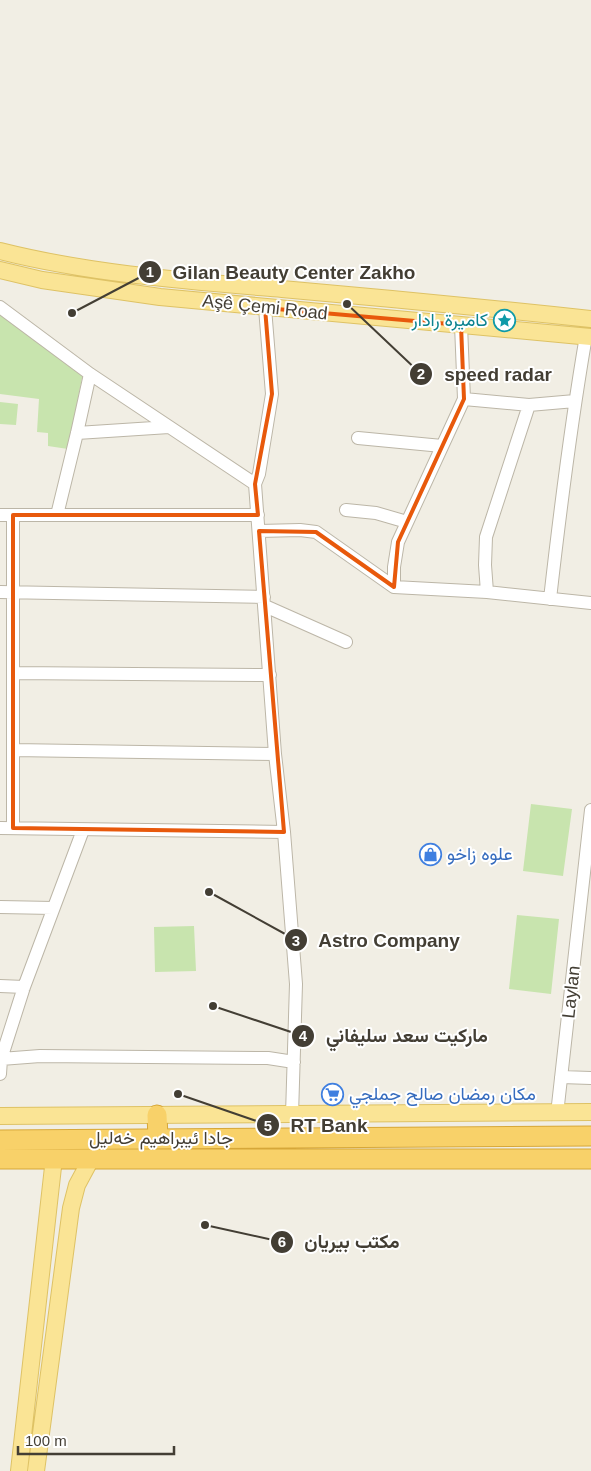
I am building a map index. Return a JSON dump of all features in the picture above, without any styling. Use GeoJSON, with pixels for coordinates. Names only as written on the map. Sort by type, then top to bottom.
{"type":"FeatureCollection","features":[{"type":"Feature","properties":{"kind":"highway"},"geometry":{"type":"LineString","coordinates":[[158,1115],[158,1138]]}},
{"type":"Feature","properties":{"kind":"highway","name":"جادا ئیبراهیم خەلیل"},"geometry":{"type":"LineString","coordinates":[[0,1140],[591,1136]]}},
{"type":"Feature","properties":{"kind":"highway"},"geometry":{"type":"LineString","coordinates":[[0,1159],[591,1159]]}},
{"type":"Feature","properties":{"kind":"main road","name":"Aşê Çemi Road"},"geometry":{"type":"LineString","coordinates":[[0,251],[25,258],[151,277],[452,304],[591,319]]}},
{"type":"Feature","properties":{"kind":"main road","name":"Aşê Çemi Road"},"geometry":{"type":"LineString","coordinates":[[0,270],[42,280],[160,297],[588,336]]}},
{"type":"Feature","properties":{"kind":"main road","name":"جادا ئیبراهیم خەلیل"},"geometry":{"type":"LineString","coordinates":[[0,1116],[557,1114],[591,1112]]}},
{"type":"Feature","properties":{"kind":"main road"},"geometry":{"type":"LineString","coordinates":[[19,1471],[54,1158]]}},
{"type":"Feature","properties":{"kind":"main road"},"geometry":{"type":"LineString","coordinates":[[36,1471],[71,1208],[77,1184],[91,1159]]}},
{"type":"Feature","properties":{"kind":"street"},"geometry":{"type":"LineString","coordinates":[[0,306],[90,374],[255,484]]}},
{"type":"Feature","properties":{"kind":"street"},"geometry":{"type":"LineString","coordinates":[[265,308],[272,394],[255,484],[275,754],[284,832],[296,984],[292,1115]]}},
{"type":"Feature","properties":{"kind":"street"},"geometry":{"type":"LineString","coordinates":[[394,587],[394,567],[398,542],[464,399],[461,325]]}},
{"type":"Feature","properties":{"kind":"street"},"geometry":{"type":"LineString","coordinates":[[550,599],[575,401],[588,336]]}},
{"type":"Feature","properties":{"kind":"street"},"geometry":{"type":"LineString","coordinates":[[57,515],[90,374]]}},
{"type":"Feature","properties":{"kind":"street"},"geometry":{"type":"LineString","coordinates":[[464,399],[529,406],[575,401]]}},
{"type":"Feature","properties":{"kind":"street"},"geometry":{"type":"LineString","coordinates":[[487,592],[485,565],[486,537],[529,406]]}},
{"type":"Feature","properties":{"kind":"street"},"geometry":{"type":"LineString","coordinates":[[77,433],[169,427]]}},
{"type":"Feature","properties":{"kind":"street"},"geometry":{"type":"LineString","coordinates":[[358,438],[442,446]]}},
{"type":"Feature","properties":{"kind":"street"},"geometry":{"type":"LineString","coordinates":[[346,510],[376,513],[408,522]]}},
{"type":"Feature","properties":{"kind":"street"},"geometry":{"type":"LineString","coordinates":[[0,515],[258,514]]}},
{"type":"Feature","properties":{"kind":"street"},"geometry":{"type":"LineString","coordinates":[[13,515],[13,750],[6,828],[284,832]]}},
{"type":"Feature","properties":{"kind":"street"},"geometry":{"type":"LineString","coordinates":[[259,531],[300,530],[316,532],[394,587],[487,592],[591,603]]}},
{"type":"Feature","properties":{"kind":"street"},"geometry":{"type":"LineString","coordinates":[[0,592],[264,601],[346,642]]}},
{"type":"Feature","properties":{"kind":"street"},"geometry":{"type":"LineString","coordinates":[[13,673],[270,675]]}},
{"type":"Feature","properties":{"kind":"street"},"geometry":{"type":"LineString","coordinates":[[13,750],[275,754]]}},
{"type":"Feature","properties":{"kind":"street","name":"Laylan"},"geometry":{"type":"LineString","coordinates":[[557,1114],[591,810]]}},
{"type":"Feature","properties":{"kind":"street"},"geometry":{"type":"LineString","coordinates":[[0,1074],[1,1059],[24,986],[83,830]]}},
{"type":"Feature","properties":{"kind":"street"},"geometry":{"type":"LineString","coordinates":[[0,907],[53,908]]}},
{"type":"Feature","properties":{"kind":"street"},"geometry":{"type":"LineString","coordinates":[[0,986],[24,986]]}},
{"type":"Feature","properties":{"kind":"street"},"geometry":{"type":"LineString","coordinates":[[1,1059],[40,1056],[198,1056],[268,1058],[294,1062]]}},
{"type":"Feature","properties":{"kind":"street"},"geometry":{"type":"LineString","coordinates":[[561,1077],[591,1078]]}},
{"type":"Feature","properties":{"kind":"highlighted area"},"geometry":{"type":"Polygon","coordinates":[[[265,308],[461,325],[464,399],[398,542],[394,587],[316,532],[259,531],[284,832],[13,828],[13,515],[258,515],[255,484],[272,394],[265,308]]]}},
{"type":"Feature","properties":{"kind":"green space"},"geometry":{"type":"Polygon","coordinates":[[[0,314],[83,373],[68,449],[48,446],[48,433],[37,432],[39,399],[0,394],[0,314]]]}},
{"type":"Feature","properties":{"kind":"green space"},"geometry":{"type":"Polygon","coordinates":[[[0,402],[18,404],[16,425],[0,424],[0,402]]]}},
{"type":"Feature","properties":{"kind":"green space"},"geometry":{"type":"Polygon","coordinates":[[[531,804],[572,809],[563,876],[523,871],[531,804]]]}},
{"type":"Feature","properties":{"kind":"green space"},"geometry":{"type":"Polygon","coordinates":[[[517,915],[559,919],[551,994],[509,989],[517,915]]]}},
{"type":"Feature","properties":{"kind":"green space"},"geometry":{"type":"Polygon","coordinates":[[[194,926],[196,971],[155,972],[154,927],[194,926]]]}},
{"type":"Feature","properties":{"kind":"place","name":"speed radar"},"geometry":{"type":"Point","coordinates":[347,304]}},
{"type":"Feature","properties":{"kind":"place","name":"Gilan Beauty Center Zakho"},"geometry":{"type":"Point","coordinates":[72,313]}},
{"type":"Feature","properties":{"kind":"place","name":"كاميرة رادار"},"geometry":{"type":"Point","coordinates":[504,320]}},
{"type":"Feature","properties":{"kind":"place","name":"علوه زاخو"},"geometry":{"type":"Point","coordinates":[431,854]}},
{"type":"Feature","properties":{"kind":"place","name":"Astro Company"},"geometry":{"type":"Point","coordinates":[209,892]}},
{"type":"Feature","properties":{"kind":"place","name":"ماركيت سعد سليفاني"},"geometry":{"type":"Point","coordinates":[213,1006]}},
{"type":"Feature","properties":{"kind":"place","name":"RT Bank"},"geometry":{"type":"Point","coordinates":[178,1094]}},
{"type":"Feature","properties":{"kind":"place","name":"مكان رمضان صالح جملجي"},"geometry":{"type":"Point","coordinates":[333,1094]}},
{"type":"Feature","properties":{"kind":"place","name":"مكتب بيريان"},"geometry":{"type":"Point","coordinates":[205,1225]}}]}
